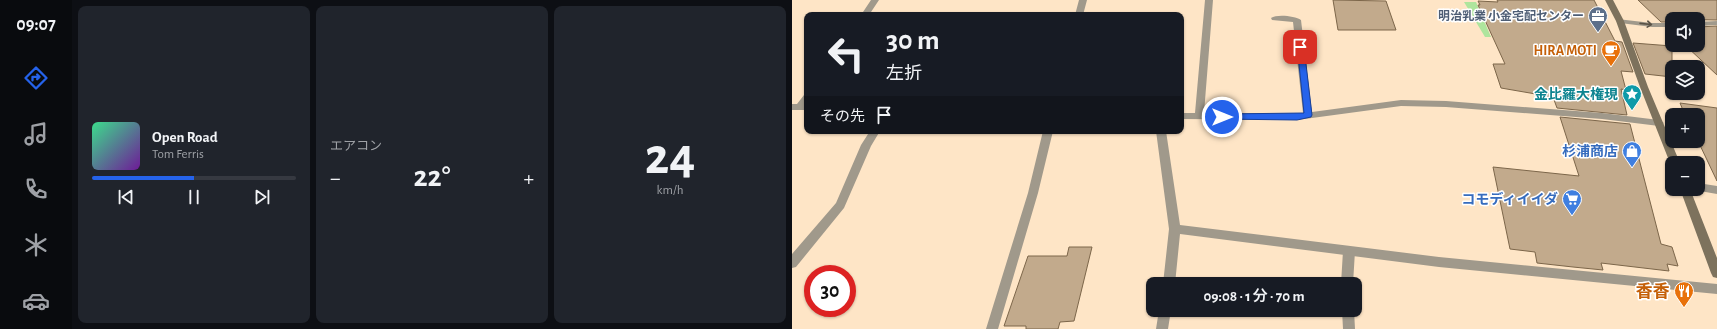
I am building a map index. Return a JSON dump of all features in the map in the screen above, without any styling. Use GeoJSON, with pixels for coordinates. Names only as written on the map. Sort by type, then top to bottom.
{"type":"FeatureCollection","features":[{"type":"Feature","properties":{"kind":"street"},"geometry":{"type":"LineString","coordinates":[[867,12],[875,0]]}},
{"type":"Feature","properties":{"kind":"street"},"geometry":{"type":"LineString","coordinates":[[1080,12],[1083,0]]}},
{"type":"Feature","properties":{"kind":"street"},"geometry":{"type":"LineString","coordinates":[[1199,117],[1210,0]]}},
{"type":"Feature","properties":{"kind":"street"},"geometry":{"type":"LineString","coordinates":[[1609,0],[1620,21],[1644,87],[1672,156]]}},
{"type":"Feature","properties":{"kind":"street"},"geometry":{"type":"LineString","coordinates":[[1275,18],[1297,20],[1308,115]]}},
{"type":"Feature","properties":{"kind":"street"},"geometry":{"type":"LineString","coordinates":[[1620,21],[1665,25]]}},
{"type":"Feature","properties":{"kind":"street"},"geometry":{"type":"LineString","coordinates":[[1705,24],[1717,23]]}},
{"type":"Feature","properties":{"kind":"street"},"geometry":{"type":"LineString","coordinates":[[1184,116],[1297,117],[1342,110],[1401,104],[1446,104],[1602,116],[1659,123]]}},
{"type":"Feature","properties":{"kind":"street"},"geometry":{"type":"LineString","coordinates":[[792,263],[840,205],[866,145],[873,134]]}},
{"type":"Feature","properties":{"kind":"street"},"geometry":{"type":"LineString","coordinates":[[992,329],[1033,193],[1047,134]]}},
{"type":"Feature","properties":{"kind":"street"},"geometry":{"type":"LineString","coordinates":[[1162,134],[1170,180],[1175,229],[1170,277]]}},
{"type":"Feature","properties":{"kind":"street"},"geometry":{"type":"LineString","coordinates":[[1705,188],[1717,190]]}},
{"type":"Feature","properties":{"kind":"street"},"geometry":{"type":"LineString","coordinates":[[1688,196],[1717,273]]}},
{"type":"Feature","properties":{"kind":"street"},"geometry":{"type":"LineString","coordinates":[[1175,229],[1439,262],[1717,290]]}},
{"type":"Feature","properties":{"kind":"street"},"geometry":{"type":"LineString","coordinates":[[1347,277],[1349,251]]}},
{"type":"Feature","properties":{"kind":"street"},"geometry":{"type":"LineString","coordinates":[[1162,329],[1164,317]]}},
{"type":"Feature","properties":{"kind":"street"},"geometry":{"type":"LineString","coordinates":[[1348,317],[1349,329]]}},
{"type":"Feature","properties":{"kind":"green space"},"geometry":{"type":"Polygon","coordinates":[[[1464,2],[1476,2],[1491,37],[1485,37],[1464,2]]]}},
{"type":"Feature","properties":{"kind":"building"},"geometry":{"type":"Polygon","coordinates":[[[1333,0],[1386,1],[1396,30],[1338,30],[1333,0]]]}},
{"type":"Feature","properties":{"kind":"building"},"geometry":{"type":"Polygon","coordinates":[[[1497,0],[1594,0],[1615,41],[1622,42],[1633,72],[1621,71],[1626,90],[1621,89],[1627,115],[1557,108],[1553,97],[1501,88],[1493,64],[1505,64],[1478,5],[1480,5],[1478,1],[1498,2],[1497,0]]]}},
{"type":"Feature","properties":{"kind":"building"},"geometry":{"type":"Polygon","coordinates":[[[1638,0],[1717,0],[1717,20],[1705,20],[1705,12],[1665,12],[1665,22],[1661,22],[1638,0]]]}},
{"type":"Feature","properties":{"kind":"building"},"geometry":{"type":"Polygon","coordinates":[[[1717,26],[1717,75],[1705,64],[1705,60],[1701,60],[1692,52],[1705,52],[1705,27],[1717,26]]]}},
{"type":"Feature","properties":{"kind":"building"},"geometry":{"type":"Polygon","coordinates":[[[1633,43],[1665,45],[1665,52],[1672,52],[1672,60],[1665,60],[1665,76],[1645,74],[1633,43]]]}},
{"type":"Feature","properties":{"kind":"building"},"geometry":{"type":"Polygon","coordinates":[[[1680,103],[1717,108],[1717,181],[1701,148],[1705,148],[1705,108],[1682,108],[1680,103]]]}},
{"type":"Feature","properties":{"kind":"building"},"geometry":{"type":"Polygon","coordinates":[[[1560,117],[1630,124],[1661,244],[1672,247],[1678,266],[1667,264],[1669,271],[1601,263],[1603,270],[1573,267],[1537,263],[1535,252],[1510,249],[1493,167],[1579,176],[1560,117]]]}},
{"type":"Feature","properties":{"kind":"building"},"geometry":{"type":"Polygon","coordinates":[[[1069,247],[1092,247],[1074,321],[1060,322],[1058,329],[1026,329],[1026,326],[1004,326],[1028,256],[1067,256],[1069,247]]]}},
{"type":"Feature","properties":{"kind":"place","name":"明治乳業 小金宅配センター"},"geometry":{"type":"Point","coordinates":[1598,33]}},
{"type":"Feature","properties":{"kind":"place","name":"HIRA MOTI"},"geometry":{"type":"Point","coordinates":[1611,67]}},
{"type":"Feature","properties":{"kind":"place","name":"金比羅大権現"},"geometry":{"type":"Point","coordinates":[1632,111]}},
{"type":"Feature","properties":{"kind":"place","name":"杉浦商店"},"geometry":{"type":"Point","coordinates":[1632,168]}},
{"type":"Feature","properties":{"kind":"place","name":"コモディイイダ"},"geometry":{"type":"Point","coordinates":[1572,216]}},
{"type":"Feature","properties":{"kind":"place","name":"香香"},"geometry":{"type":"Point","coordinates":[1684,308]}},
{"type":"Feature","properties":{"kind":"route"},"geometry":{"type":"LineString","coordinates":[[1222,117],[1297,117],[1308,115],[1300,47]]}}]}
